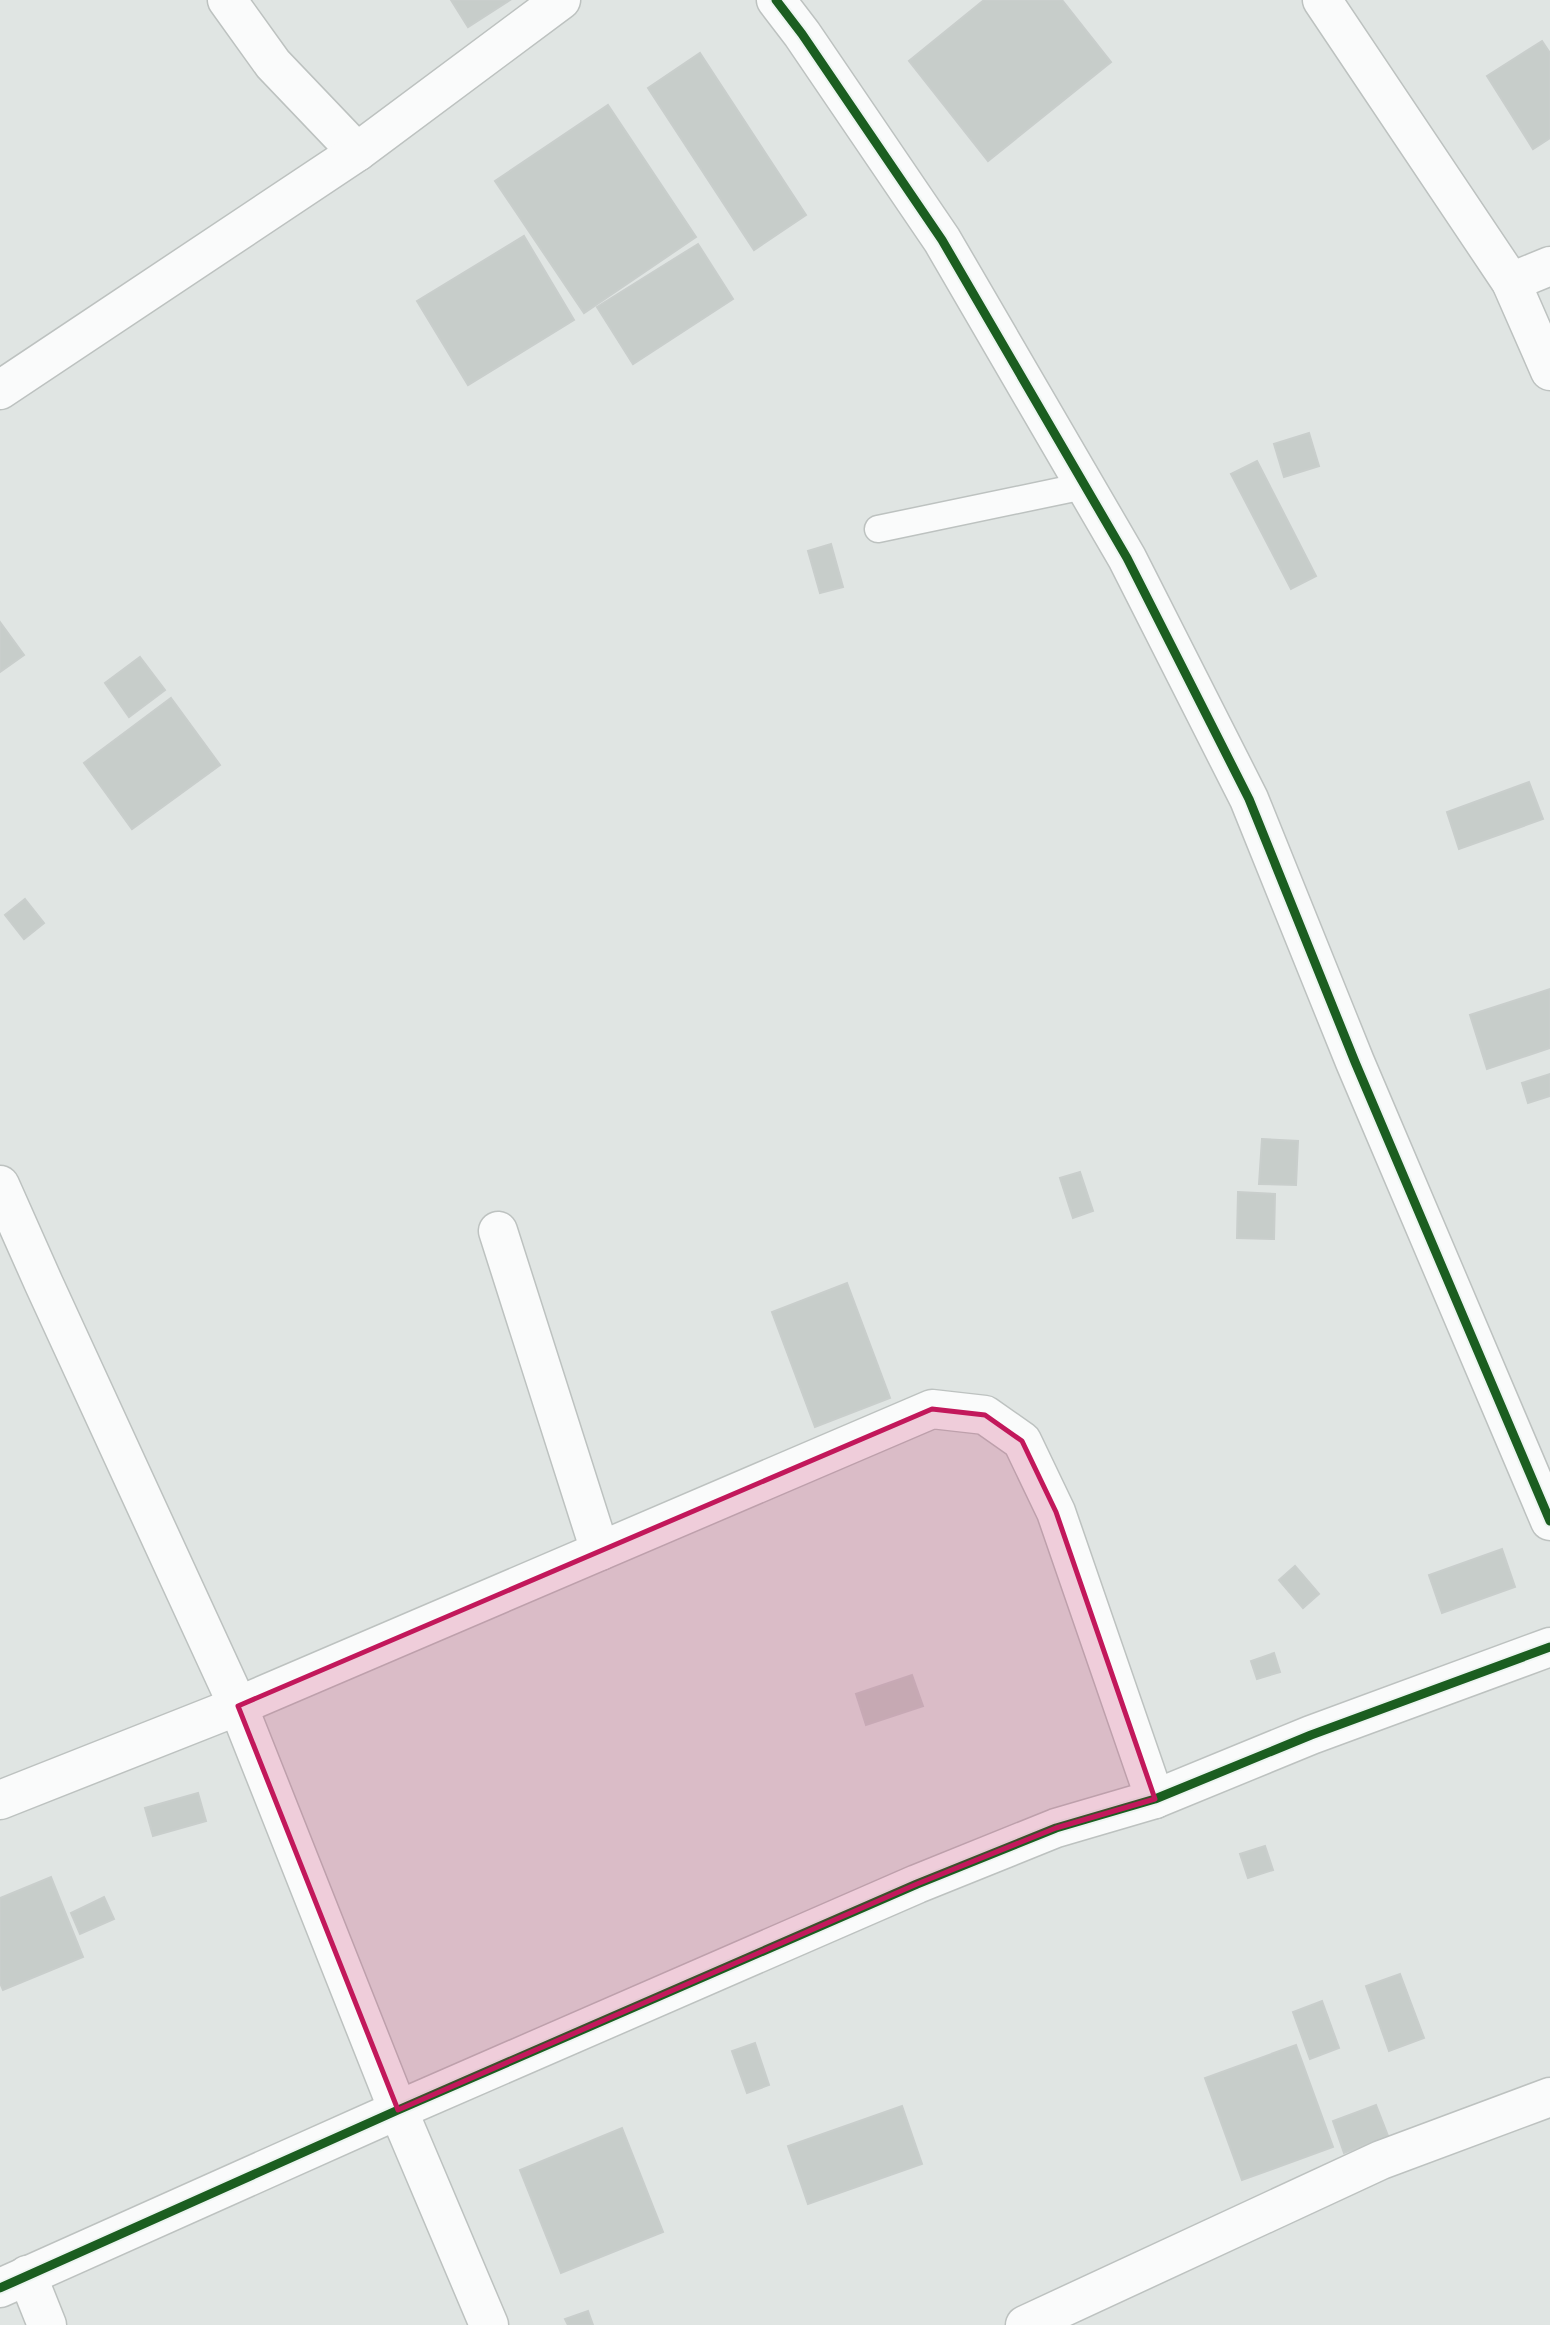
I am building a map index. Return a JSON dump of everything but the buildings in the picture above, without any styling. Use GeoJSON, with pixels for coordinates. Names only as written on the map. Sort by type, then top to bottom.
{"type":"FeatureCollection","features":[{"type":"Feature","properties":{"kind":"street"},"geometry":{"type":"LineString","coordinates":[[227,0],[273,64],[356,152]]}},
{"type":"Feature","properties":{"kind":"street"},"geometry":{"type":"LineString","coordinates":[[0,390],[356,152],[561,0]]}},
{"type":"Feature","properties":{"kind":"street"},"geometry":{"type":"LineString","coordinates":[[776,0],[942,240],[1127,558],[1249,799],[1355,1062],[1550,1521]]}},
{"type":"Feature","properties":{"kind":"street"},"geometry":{"type":"LineString","coordinates":[[1322,0],[1511,282],[1550,371]]}},
{"type":"Feature","properties":{"kind":"street"},"geometry":{"type":"LineString","coordinates":[[1511,282],[1550,266]]}},
{"type":"Feature","properties":{"kind":"street"},"geometry":{"type":"LineString","coordinates":[[0,1185],[238,1706],[398,2110],[489,2325]]}},
{"type":"Feature","properties":{"kind":"street"},"geometry":{"type":"LineString","coordinates":[[498,1231],[600,1551]]}},
{"type":"Feature","properties":{"kind":"street"},"geometry":{"type":"LineString","coordinates":[[0,1800],[238,1706],[932,1409],[985,1415],[1022,1441],[1056,1512],[1155,1799]]}},
{"type":"Feature","properties":{"kind":"street"},"geometry":{"type":"LineString","coordinates":[[47,2325],[13,2281],[916,1884],[1056,1828],[1155,1799],[1311,1735],[1550,1647]]}},
{"type":"Feature","properties":{"kind":"street"},"geometry":{"type":"LineString","coordinates":[[1025,2325],[1381,2160],[1550,2097]]}},
{"type":"Feature","properties":{"kind":"lane"},"geometry":{"type":"LineString","coordinates":[[878,529],[1084,485]]}},
{"type":"Feature","properties":{"kind":"highlighted area"},"geometry":{"type":"Polygon","coordinates":[[[932,1409],[985,1415],[1022,1441],[1056,1512],[1155,1799],[1056,1828],[917,1884],[398,2110],[238,1706],[932,1409]]]}},
{"type":"Feature","properties":{"kind":"cycle path"},"geometry":{"type":"LineString","coordinates":[[776,0],[942,240],[1127,558],[1249,799],[1355,1062],[1550,1521]]}},
{"type":"Feature","properties":{"kind":"cycle path"},"geometry":{"type":"LineString","coordinates":[[0,2288],[398,2110],[917,1884],[1056,1828],[1155,1799],[1311,1735],[1550,1647]]}}]}
